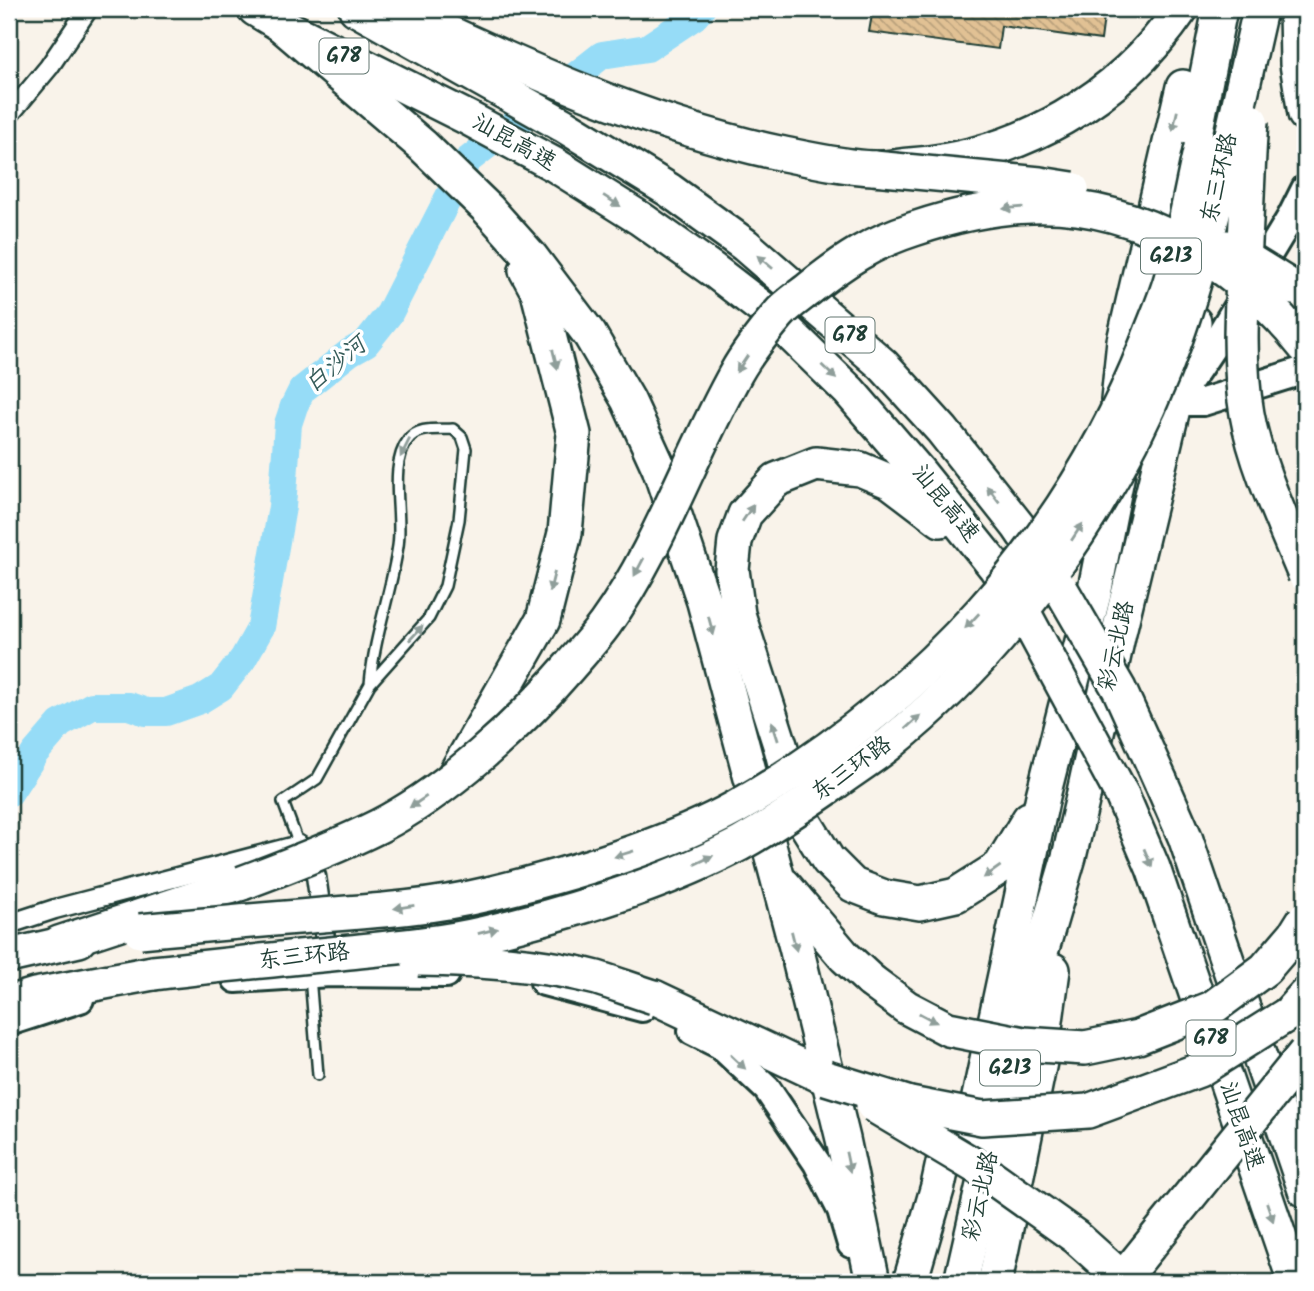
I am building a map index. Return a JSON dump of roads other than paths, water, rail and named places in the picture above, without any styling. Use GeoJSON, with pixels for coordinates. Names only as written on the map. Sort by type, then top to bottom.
{"type":"FeatureCollection","features":[{"type":"Feature","properties":{"kind":"highway","name":"汕昆高速"},"geometry":{"type":"LineString","coordinates":[[356,9],[585,138],[669,190],[745,245],[883,365],[942,430],[1018,526],[1061,589],[1119,689],[1185,837],[1305,1190]]}},
{"type":"Feature","properties":{"kind":"highway"},"geometry":{"type":"LineString","coordinates":[[398,9],[501,57],[614,104],[748,146],[873,169],[1041,184],[1107,196],[1214,240],[1248,258],[1293,288],[1305,300]]}},
{"type":"Feature","properties":{"kind":"highway"},"geometry":{"type":"LineString","coordinates":[[873,169],[928,164],[973,156],[1026,138],[1066,118],[1104,92],[1143,58],[1181,9]]}},
{"type":"Feature","properties":{"kind":"highway"},"geometry":{"type":"LineString","coordinates":[[1111,500],[1124,341],[1194,39],[1208,9]]}},
{"type":"Feature","properties":{"kind":"highway","name":"彩云北路"},"geometry":{"type":"LineString","coordinates":[[938,1282],[1043,796],[1094,594],[1111,500],[1160,305],[1220,9]]}},
{"type":"Feature","properties":{"kind":"highway"},"geometry":{"type":"LineString","coordinates":[[1256,9],[1245,191],[1242,369],[1247,416],[1274,500],[1305,575]]}},
{"type":"Feature","properties":{"kind":"highway","name":"彩云北路"},"geometry":{"type":"LineString","coordinates":[[961,1282],[1019,1027],[1069,857],[1119,632],[1175,402],[1256,9]]}},
{"type":"Feature","properties":{"kind":"highway","name":"东三环路"},"geometry":{"type":"LineString","coordinates":[[9,956],[59,943],[141,931],[389,910],[485,895],[558,875],[656,844],[733,809],[794,771],[876,712],[944,652],[1007,583],[1045,535],[1106,433],[1133,378],[1172,275],[1256,9]]}},
{"type":"Feature","properties":{"kind":"highway","name":"东三环路"},"geometry":{"type":"LineString","coordinates":[[9,1003],[35,995],[153,973],[313,968],[384,948],[483,933],[659,881],[740,844],[804,804],[889,744],[959,681],[1021,610],[1060,558],[1110,481],[1134,436],[1162,375],[1192,290],[1256,9]]}},
{"type":"Feature","properties":{"kind":"highway"},"geometry":{"type":"LineString","coordinates":[[1296,9],[1297,64],[1305,114]]}},
{"type":"Feature","properties":{"kind":"highway","name":"汕昆高速"},"geometry":{"type":"LineString","coordinates":[[267,16],[555,165],[641,219],[770,314],[849,391],[918,471],[1005,582],[1122,795],[1153,868],[1295,1282]]}},
{"type":"Feature","properties":{"kind":"highway"},"geometry":{"type":"LineString","coordinates":[[267,16],[423,146],[498,219],[531,257],[590,335],[628,400],[659,468],[704,603],[778,878],[843,1139],[873,1282]]}},
{"type":"Feature","properties":{"kind":"highway"},"geometry":{"type":"LineString","coordinates":[[59,943],[242,883],[301,861],[379,826],[419,803],[508,730],[566,671],[606,624],[664,520],[738,369],[781,311],[842,262],[882,239],[974,212],[1034,206],[1086,211],[1130,221],[1196,250],[1256,293],[1305,347]]}},
{"type":"Feature","properties":{"kind":"highway"},"geometry":{"type":"LineString","coordinates":[[453,776],[543,620],[565,533],[574,434],[538,292],[498,219]]}},
{"type":"Feature","properties":{"kind":"highway"},"geometry":{"type":"LineString","coordinates":[[1005,582],[932,511],[891,482],[860,470],[816,464],[776,481],[745,514],[735,541],[732,570],[738,614],[797,810],[828,860],[853,885],[884,897],[920,903],[956,895],[1000,867],[1043,796]]}},
{"type":"Feature","properties":{"kind":"highway"},"geometry":{"type":"LineString","coordinates":[[995,1282],[1041,1057],[1069,857]]}},
{"type":"Feature","properties":{"kind":"highway"},"geometry":{"type":"LineString","coordinates":[[910,1282],[938,1186],[989,959],[1028,870]]}},
{"type":"Feature","properties":{"kind":"highway"},"geometry":{"type":"LineString","coordinates":[[778,878],[845,957],[906,1007],[948,1029],[1024,1044],[1085,1048],[1138,1037],[1212,1008],[1265,969],[1305,918]]}},
{"type":"Feature","properties":{"kind":"highway"},"geometry":{"type":"LineString","coordinates":[[313,968],[461,960],[545,969],[595,978],[654,997],[825,1078],[982,1170],[1076,1237],[1126,1282]]}},
{"type":"Feature","properties":{"kind":"highway"},"geometry":{"type":"LineString","coordinates":[[825,1078],[910,1104],[982,1118],[1088,1111],[1199,1070],[1288,1013],[1305,995]]}},
{"type":"Feature","properties":{"kind":"highway"},"geometry":{"type":"LineString","coordinates":[[1120,1282],[1305,1053]]}},
{"type":"Feature","properties":{"kind":"street"},"geometry":{"type":"LineString","coordinates":[[9,116],[49,67],[88,9]]}},
{"type":"Feature","properties":{"kind":"street","name":"G213"},"geometry":{"type":"LineString","coordinates":[[1175,402],[1298,212],[1305,189]]}},
{"type":"Feature","properties":{"kind":"street"},"geometry":{"type":"LineString","coordinates":[[1175,402],[1203,402],[1305,370]]}},
{"type":"Feature","properties":{"kind":"street"},"geometry":{"type":"LineString","coordinates":[[9,924],[55,909],[299,845],[316,876],[313,968]]}},
{"type":"Feature","properties":{"kind":"street"},"geometry":{"type":"LineString","coordinates":[[9,1022],[83,998],[175,983],[313,968],[460,974],[548,982],[655,1012],[720,1045],[767,1089],[817,1163],[841,1210],[860,1282]]}},
{"type":"Feature","properties":{"kind":"lane"},"geometry":{"type":"LineString","coordinates":[[299,845],[283,803],[317,779],[370,684],[429,618],[445,586],[459,520],[466,449],[462,437],[453,429],[419,430],[409,439],[400,456],[398,545],[372,653],[370,684]]}},
{"type":"Feature","properties":{"kind":"lane"},"geometry":{"type":"LineString","coordinates":[[313,968],[318,1075]]}},
{"type":"Feature","properties":{"kind":"waterway","name":"白沙河"},"geometry":{"type":"LineString","coordinates":[[9,793],[35,753],[60,724],[92,706],[129,706],[146,712],[166,712],[200,700],[221,687],[243,659],[261,627],[282,507],[288,424],[302,390],[350,352],[366,343],[389,314],[467,161],[602,55],[647,48],[695,16],[701,9]]}}]}
